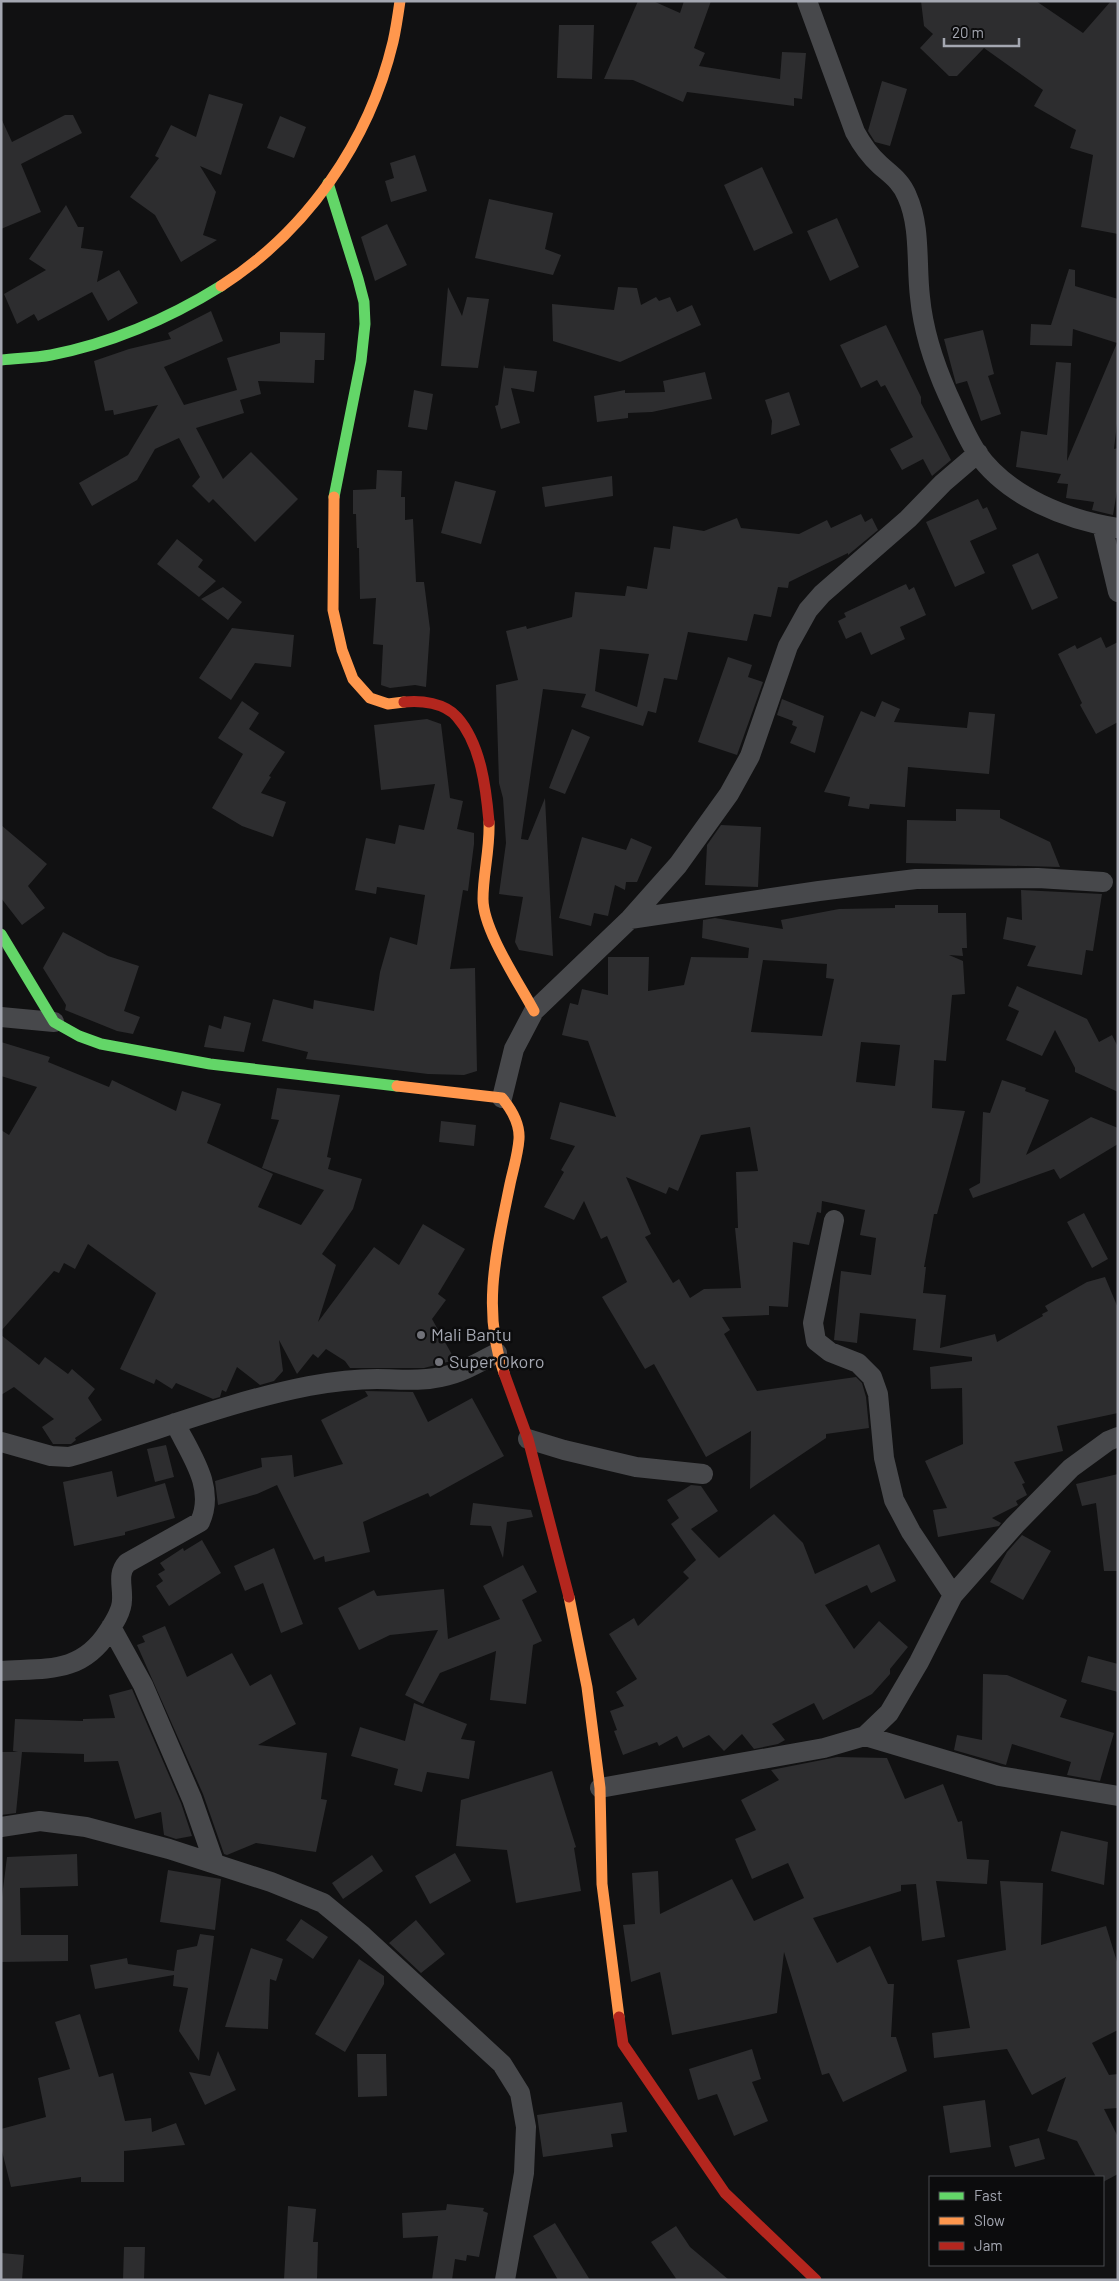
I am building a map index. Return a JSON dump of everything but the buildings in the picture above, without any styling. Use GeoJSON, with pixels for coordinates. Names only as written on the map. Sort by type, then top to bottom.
{"type":"FeatureCollection","features":[{"type":"Feature","properties":{"kind":"main road"},"geometry":{"type":"LineString","coordinates":[[1,360],[28,359],[94,346],[138,330],[196,302],[254,263],[306,214],[340,168],[363,123],[392,48],[400,1]]}},
{"type":"Feature","properties":{"kind":"main road"},"geometry":{"type":"LineString","coordinates":[[328,183],[358,279],[364,302],[365,324],[361,360],[332,506],[332,610],[342,650],[353,679],[370,698],[388,704],[416,701],[442,706],[457,716],[472,740],[487,798],[490,844],[483,900],[488,925],[534,1011]]}},
{"type":"Feature","properties":{"kind":"main road"},"geometry":{"type":"LineString","coordinates":[[1,934],[54,1022],[79,1036],[101,1044],[210,1064],[502,1098],[515,1115],[519,1138],[496,1252],[491,1302],[497,1353],[528,1439],[564,1576],[587,1687],[600,1788],[602,1884],[623,2044],[725,2193],[816,2280]]}},
{"type":"Feature","properties":{"kind":"street"},"geometry":{"type":"LineString","coordinates":[[807,1],[855,132],[865,150],[898,179],[908,196],[916,237],[920,299],[937,370],[957,416],[978,453],[1004,481],[1030,498],[1074,518],[1110,527],[1118,592]]}},
{"type":"Feature","properties":{"kind":"street"},"geometry":{"type":"LineString","coordinates":[[502,1098],[514,1048],[534,1011],[630,919],[678,865],[729,794],[750,756],[788,646],[808,610],[822,594],[908,519],[978,453]]}},
{"type":"Feature","properties":{"kind":"street"},"geometry":{"type":"LineString","coordinates":[[630,919],[820,890],[916,880],[1038,878],[1103,882]]}},
{"type":"Feature","properties":{"kind":"street"},"geometry":{"type":"LineString","coordinates":[[1,1017],[54,1022]]}},
{"type":"Feature","properties":{"kind":"street"},"geometry":{"type":"LineString","coordinates":[[834,1220],[813,1323],[816,1341],[830,1352],[858,1363],[872,1377],[878,1394],[884,1458],[894,1500],[911,1532],[953,1594]]}},
{"type":"Feature","properties":{"kind":"street"},"geometry":{"type":"LineString","coordinates":[[1,1442],[51,1456],[69,1458],[247,1401],[310,1386],[353,1380],[414,1381],[440,1378],[460,1372],[497,1353]]}},
{"type":"Feature","properties":{"kind":"street"},"geometry":{"type":"LineString","coordinates":[[1,1670],[58,1667],[76,1662],[87,1656],[101,1642],[111,1627],[123,1601],[122,1568],[127,1563],[189,1530],[200,1522],[206,1505],[200,1473],[175,1423]]}},
{"type":"Feature","properties":{"kind":"street"},"geometry":{"type":"LineString","coordinates":[[600,1788],[824,1748],[865,1736],[889,1714],[919,1662],[953,1594],[1015,1525],[1071,1468],[1108,1441],[1118,1437]]}},
{"type":"Feature","properties":{"kind":"street"},"geometry":{"type":"LineString","coordinates":[[528,1439],[564,1450],[636,1467],[703,1474]]}},
{"type":"Feature","properties":{"kind":"street"},"geometry":{"type":"LineString","coordinates":[[111,1627],[143,1685],[192,1799],[214,1862]]}},
{"type":"Feature","properties":{"kind":"street"},"geometry":{"type":"LineString","coordinates":[[865,1736],[999,1776],[1118,1796]]}},
{"type":"Feature","properties":{"kind":"street"},"geometry":{"type":"LineString","coordinates":[[1,1827],[40,1821],[86,1827],[214,1862],[272,1882],[323,1903],[364,1936],[502,2064],[520,2093],[526,2127],[524,2174],[505,2280]]}},
{"type":"Feature","properties":{"kind":"traffic: fast"},"geometry":{"type":"LineString","coordinates":[[328,183],[358,279],[364,302],[365,324],[361,361],[334,497]]}},
{"type":"Feature","properties":{"kind":"traffic: fast"},"geometry":{"type":"LineString","coordinates":[[1,360],[51,355],[118,337],[181,309],[221,286]]}},
{"type":"Feature","properties":{"kind":"traffic: fast"},"geometry":{"type":"LineString","coordinates":[[1,934],[54,1022],[79,1036],[101,1044],[210,1064],[397,1086]]}},
{"type":"Feature","properties":{"kind":"traffic: slow"},"geometry":{"type":"LineString","coordinates":[[221,286],[252,264],[281,239],[307,211],[351,149],[368,115],[382,79],[393,42],[400,1]]}},
{"type":"Feature","properties":{"kind":"traffic: slow"},"geometry":{"type":"LineString","coordinates":[[334,497],[333,610],[342,650],[353,679],[370,698],[388,704],[404,702]]}},
{"type":"Feature","properties":{"kind":"traffic: slow"},"geometry":{"type":"LineString","coordinates":[[489,822],[483,889],[485,912],[495,941],[534,1011]]}},
{"type":"Feature","properties":{"kind":"traffic: slow"},"geometry":{"type":"LineString","coordinates":[[397,1086],[502,1098],[517,1122],[519,1133],[517,1156],[496,1255],[492,1302],[493,1326],[504,1373]]}},
{"type":"Feature","properties":{"kind":"traffic: slow"},"geometry":{"type":"LineString","coordinates":[[569,1597],[587,1687],[600,1788],[602,1884],[619,2017]]}},
{"type":"Feature","properties":{"kind":"traffic: jam"},"geometry":{"type":"LineString","coordinates":[[404,702],[425,702],[446,708],[457,717],[465,728],[472,740],[481,767],[489,822]]}},
{"type":"Feature","properties":{"kind":"traffic: jam"},"geometry":{"type":"LineString","coordinates":[[504,1373],[528,1439],[569,1597]]}},
{"type":"Feature","properties":{"kind":"traffic: jam"},"geometry":{"type":"LineString","coordinates":[[619,2017],[623,2044],[725,2193],[816,2280]]}},
{"type":"Feature","properties":{"kind":"place","name":"Mali Bantu"},"geometry":{"type":"Point","coordinates":[421,1335]}},
{"type":"Feature","properties":{"kind":"place","name":"Super Okoro"},"geometry":{"type":"Point","coordinates":[439,1362]}}]}
